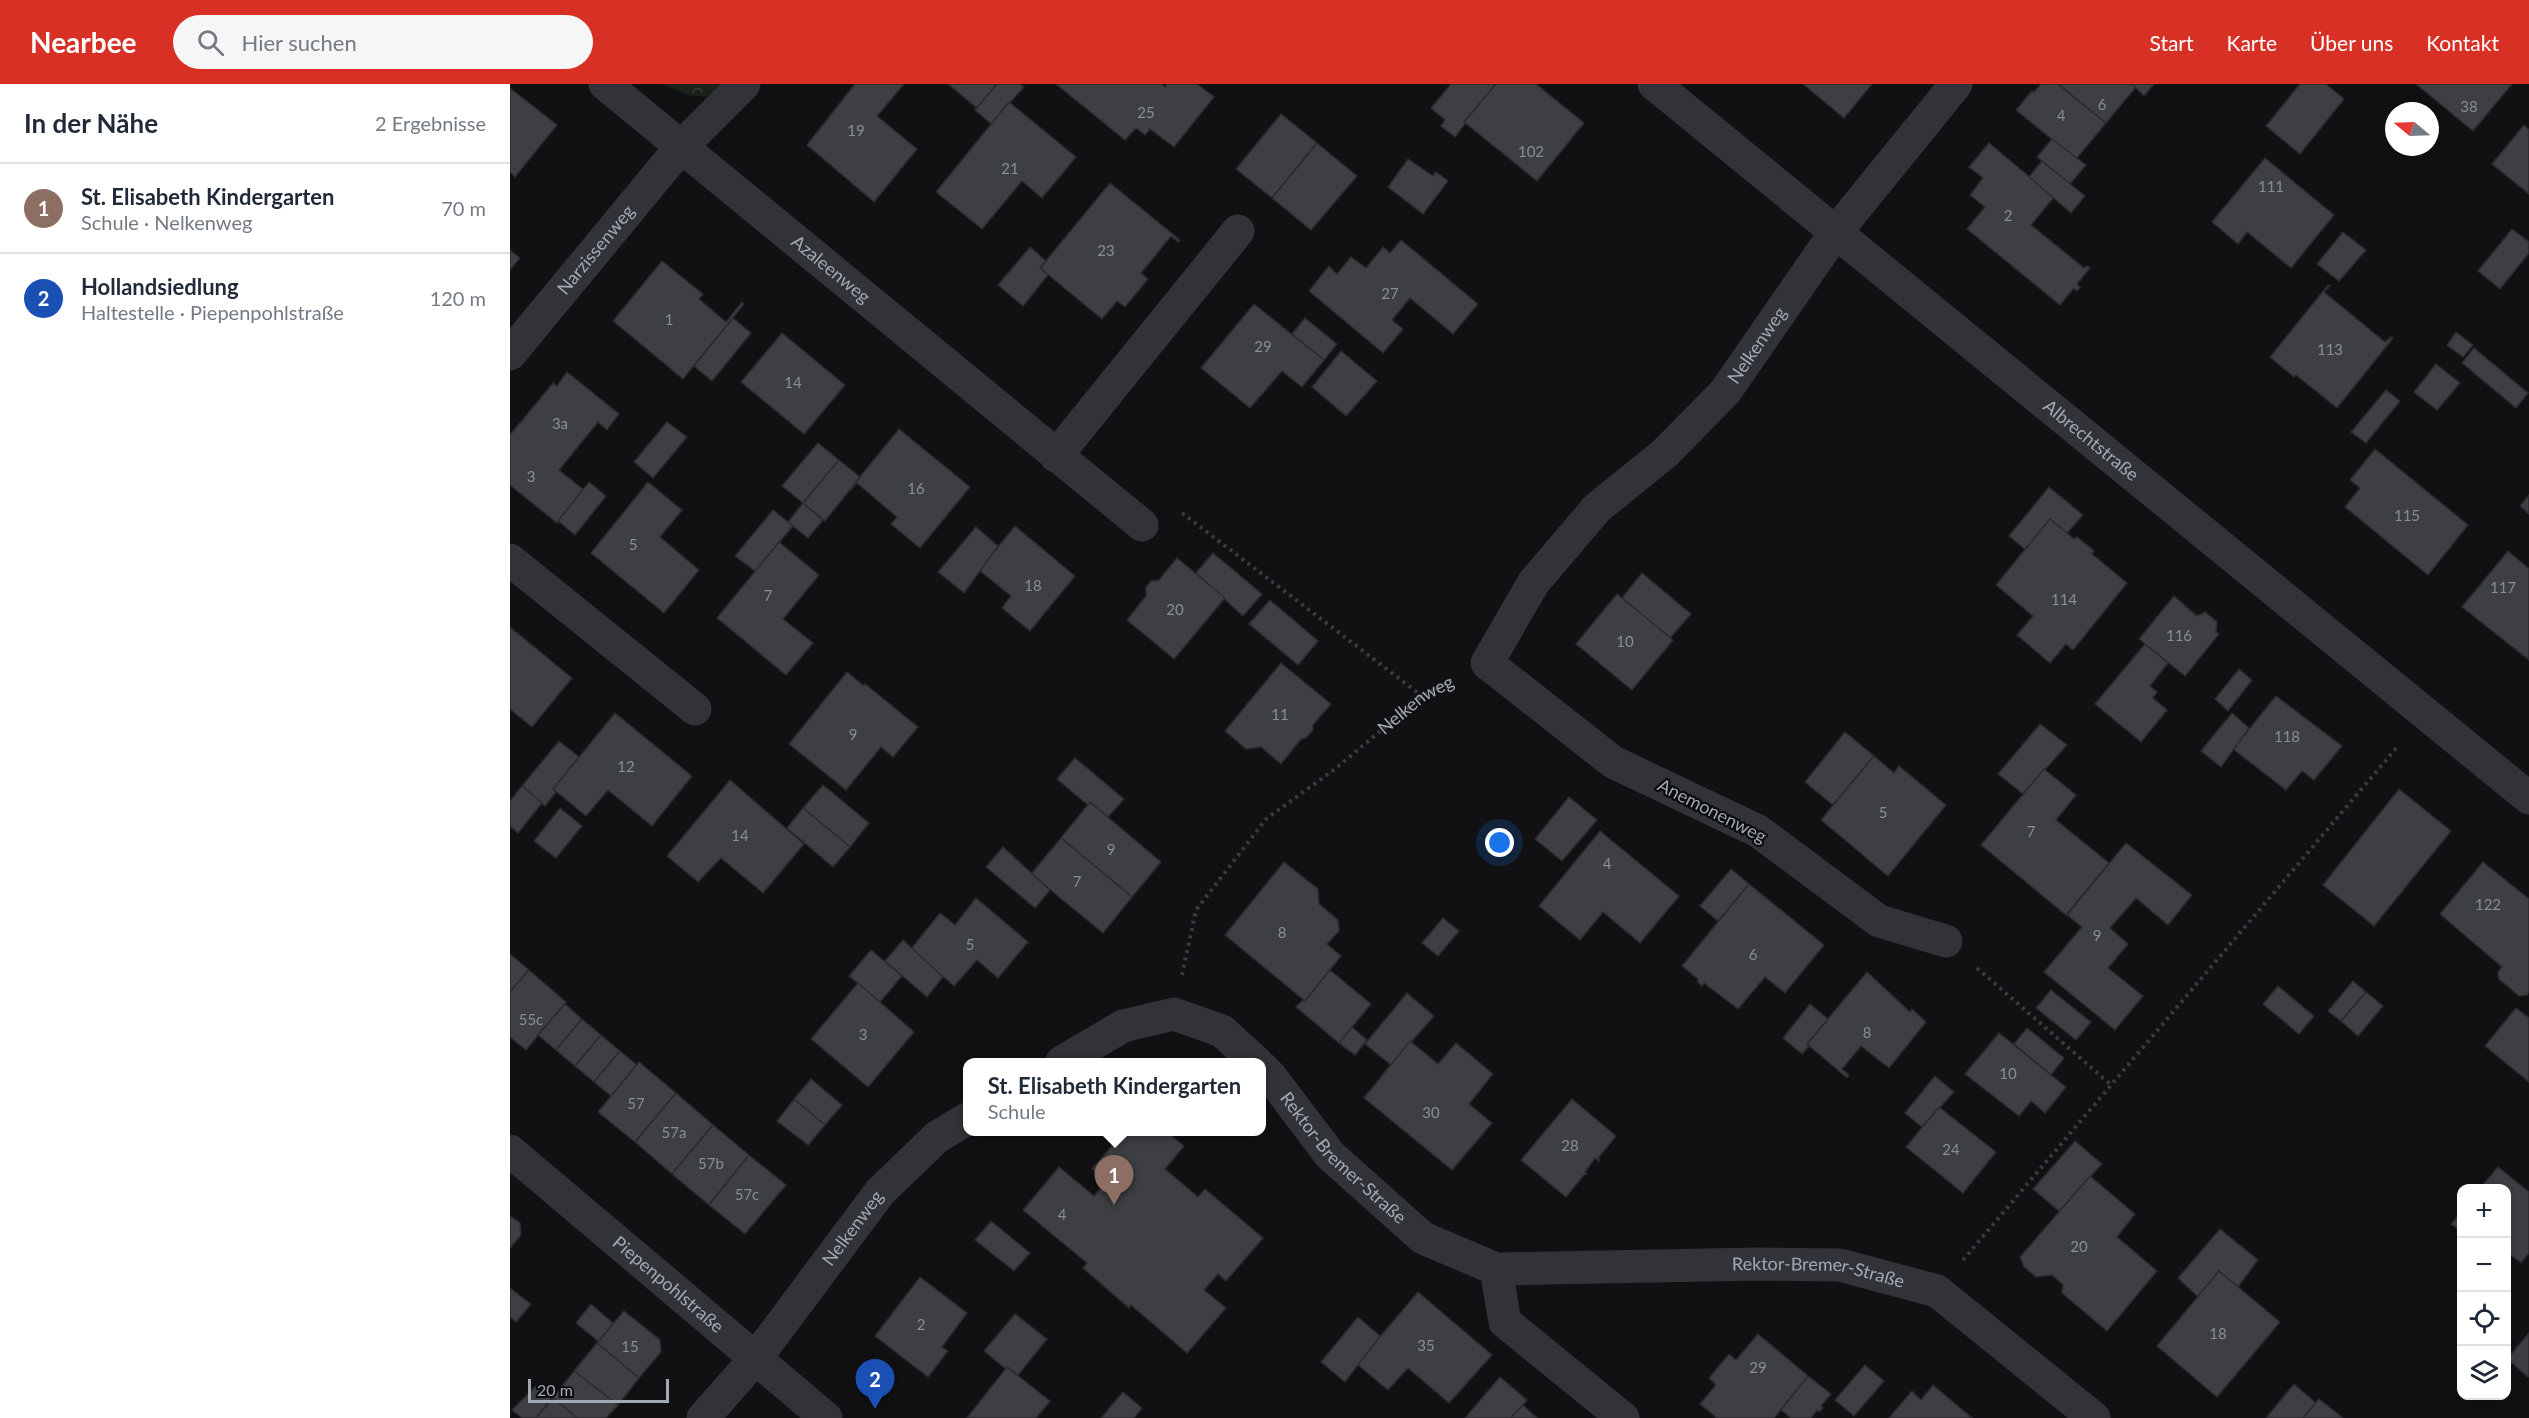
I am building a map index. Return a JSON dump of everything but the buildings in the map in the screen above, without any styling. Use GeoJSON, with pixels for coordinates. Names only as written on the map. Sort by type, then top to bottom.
{"type":"FeatureCollection","features":[{"type":"Feature","properties":{"kind":"street","name":"Azaleenweg"},"geometry":{"type":"LineString","coordinates":[[605,84],[1142,525]]}},
{"type":"Feature","properties":{"kind":"street","name":"Narzissenweg"},"geometry":{"type":"LineString","coordinates":[[510,354],[681,147],[744,84]]}},
{"type":"Feature","properties":{"kind":"street","name":"Albrechtstraße"},"geometry":{"type":"LineString","coordinates":[[1654,84],[2529,798]]}},
{"type":"Feature","properties":{"kind":"street","name":"Nelkenweg"},"geometry":{"type":"LineString","coordinates":[[1487,663],[1534,582],[1597,508],[1665,453],[1725,392],[1835,233],[1956,84]]}},
{"type":"Feature","properties":{"kind":"street"},"geometry":{"type":"LineString","coordinates":[[1056,456],[1238,231]]}},
{"type":"Feature","properties":{"kind":"street"},"geometry":{"type":"LineString","coordinates":[[510,560],[695,709]]}},
{"type":"Feature","properties":{"kind":"street","name":"Anemonenweg"},"geometry":{"type":"LineString","coordinates":[[1487,663],[1613,762],[1758,831],[1879,921],[1946,941]]}},
{"type":"Feature","properties":{"kind":"street"},"geometry":{"type":"LineString","coordinates":[[1069,1058],[1123,1026],[1174,1014],[1222,1031],[1252,1058]]}},
{"type":"Feature","properties":{"kind":"street","name":"Rektor-Bremer-Straße"},"geometry":{"type":"LineString","coordinates":[[1266,1072],[1330,1155],[1423,1238],[1496,1269],[1760,1264],[1840,1265],[1937,1291],[2094,1418]]}},
{"type":"Feature","properties":{"kind":"street","name":"Nelkenweg"},"geometry":{"type":"LineString","coordinates":[[703,1418],[756,1358],[880,1192],[937,1137],[963,1121]]}},
{"type":"Feature","properties":{"kind":"street","name":"Piepenpohlstraße"},"geometry":{"type":"LineString","coordinates":[[510,1151],[826,1418]]}},
{"type":"Feature","properties":{"kind":"street"},"geometry":{"type":"LineString","coordinates":[[1496,1269],[1505,1322],[1623,1418]]}},
{"type":"Feature","properties":{"kind":"path"},"geometry":{"type":"LineString","coordinates":[[1142,525],[1182,512],[1422,696]]}},
{"type":"Feature","properties":{"kind":"path","name":"Nelkenweg"},"geometry":{"type":"LineString","coordinates":[[1174,1014],[1196,910],[1266,819],[1335,769],[1422,696],[1487,663]]}},
{"type":"Feature","properties":{"kind":"path"},"geometry":{"type":"LineString","coordinates":[[1937,1291],[2425,713]]}},
{"type":"Feature","properties":{"kind":"path"},"geometry":{"type":"LineString","coordinates":[[1946,941],[2110,1084]]}},
{"type":"Feature","properties":{"kind":"green space"},"geometry":{"type":"Polygon","coordinates":[[[662,84],[727,84],[710,97],[689,95],[662,84]]]}},
{"type":"Feature","properties":{"kind":"place","name":"St. Elisabeth Kindergarten"},"geometry":{"type":"Point","coordinates":[1114,1205]}},
{"type":"Feature","properties":{"kind":"place","name":"Hollandsiedlung"},"geometry":{"type":"Point","coordinates":[875,1409]}}]}
